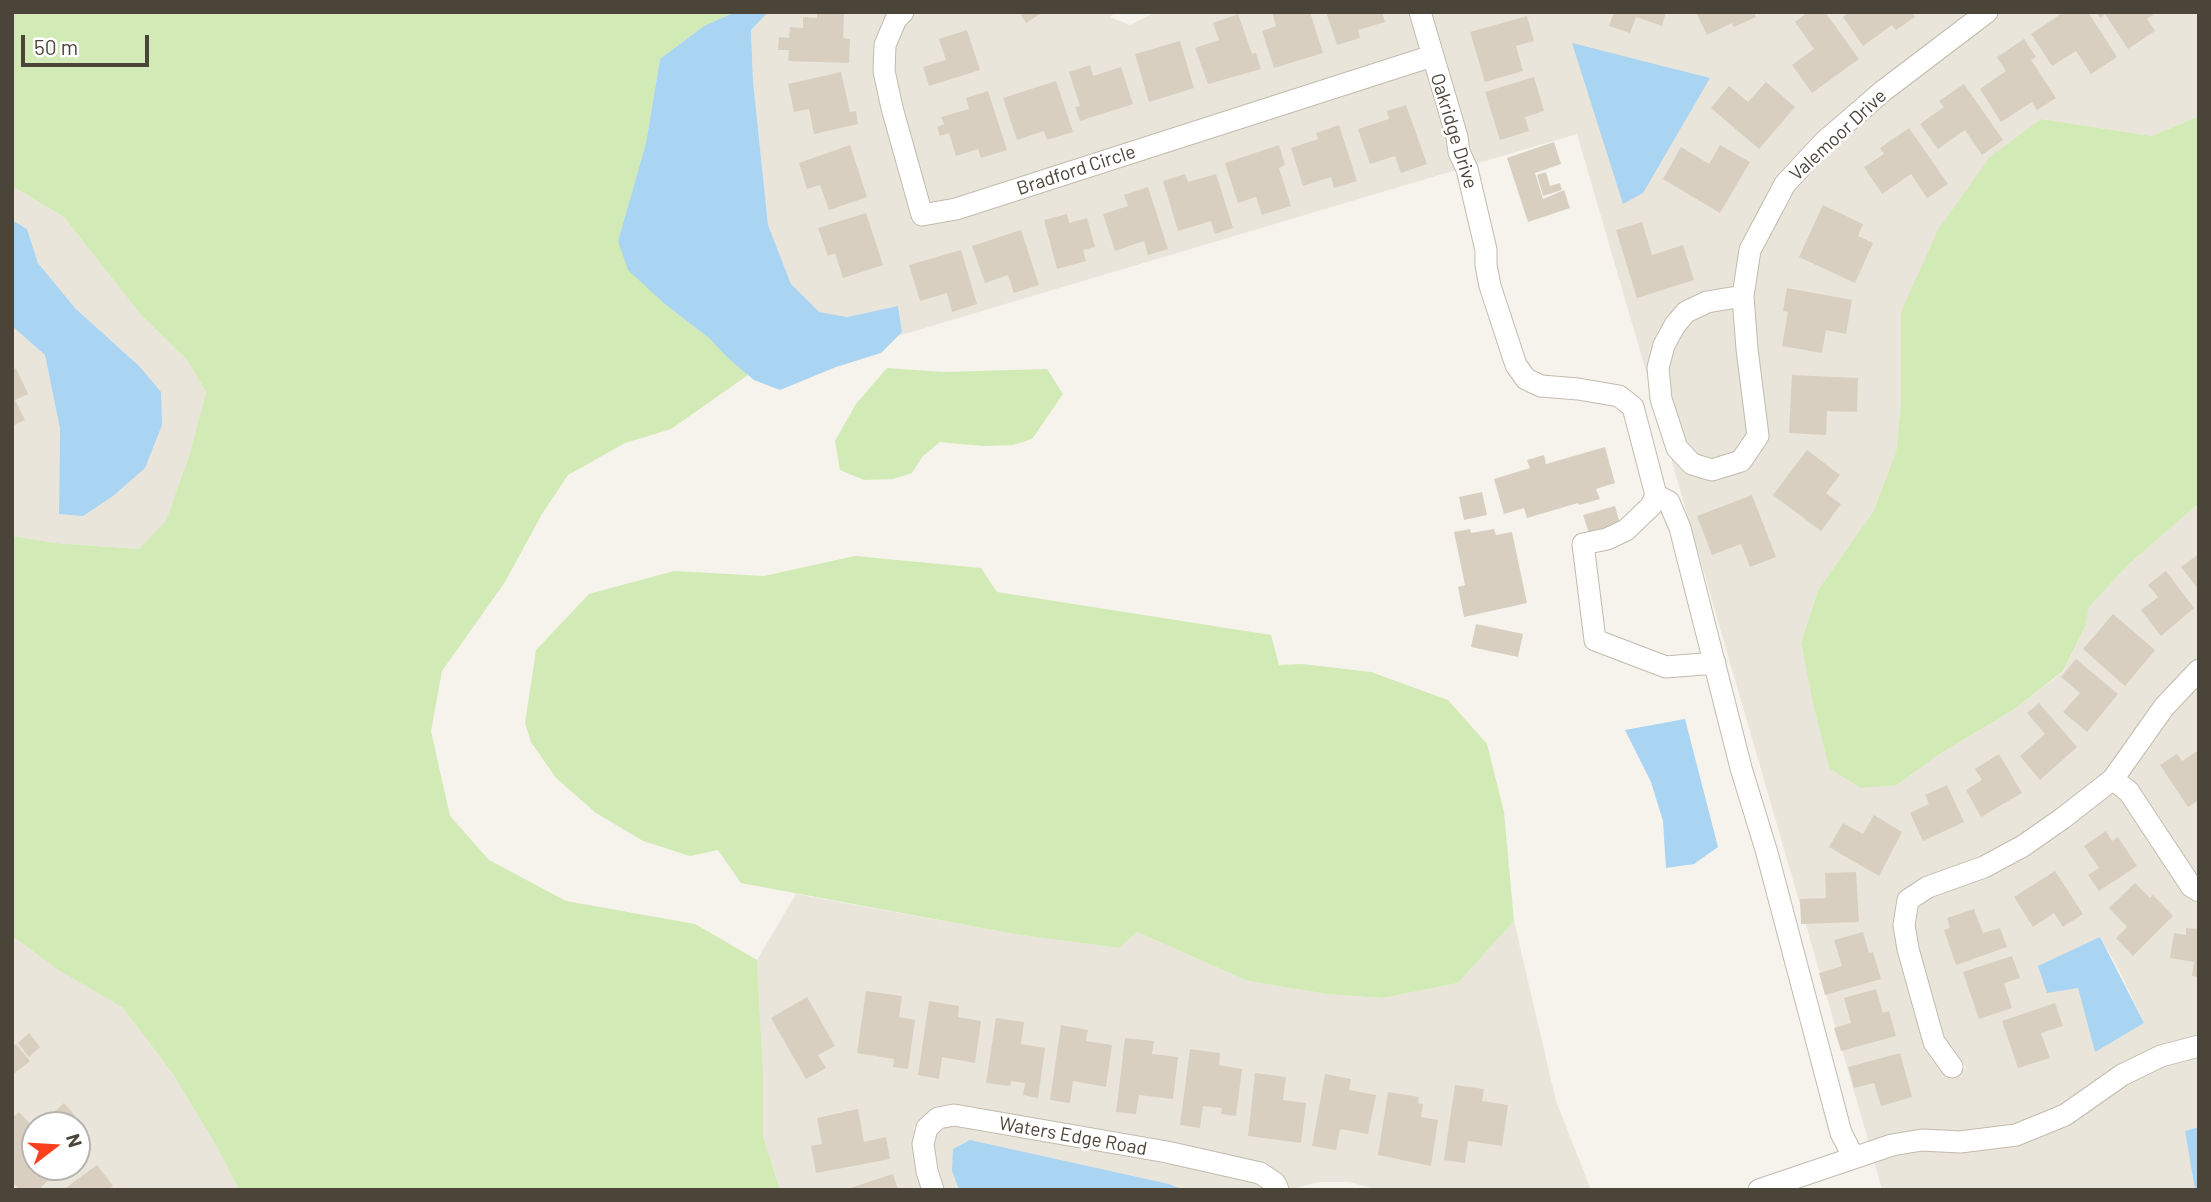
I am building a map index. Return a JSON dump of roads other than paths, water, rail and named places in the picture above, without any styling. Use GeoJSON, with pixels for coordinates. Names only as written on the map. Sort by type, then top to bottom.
{"type":"FeatureCollection","features":[{"type":"Feature","properties":{"kind":"street","name":"Bradford Circle"},"geometry":{"type":"LineString","coordinates":[[903,12],[896,19],[886,45],[884,71],[922,215],[956,209],[1432,56]]}},
{"type":"Feature","properties":{"kind":"street","name":"Oakridge Drive"},"geometry":{"type":"LineString","coordinates":[[1420,12],[1459,152],[1467,169],[1486,250],[1490,286],[1516,365],[1526,379],[1541,386],[1619,396],[1633,407],[1656,495]]}},
{"type":"Feature","properties":{"kind":"street","name":"Valemoor Drive"},"geometry":{"type":"LineString","coordinates":[[1743,296],[1707,302],[1686,312],[1664,345],[1658,368],[1661,399],[1677,448],[1692,464],[1712,470],[1741,461],[1758,436],[1743,296],[1749,250],[1785,184],[1824,142],[1883,91],[1987,12]]}},
{"type":"Feature","properties":{"kind":"street"},"geometry":{"type":"LineString","coordinates":[[1715,663],[1666,667],[1594,640],[1583,544],[1607,539],[1626,530],[1651,506],[1656,495],[1669,502],[1680,528],[1715,663],[1741,768],[1771,866],[1841,1133],[1854,1158]]}},
{"type":"Feature","properties":{"kind":"street"},"geometry":{"type":"LineString","coordinates":[[1952,1067],[1934,1042],[1909,949],[1904,925],[1909,900],[1927,887],[1984,867],[2023,846],[2113,779],[2164,707],[2199,670]]}},
{"type":"Feature","properties":{"kind":"street"},"geometry":{"type":"LineString","coordinates":[[2113,779],[2129,792],[2191,886],[2199,891]]}},
{"type":"Feature","properties":{"kind":"street"},"geometry":{"type":"LineString","coordinates":[[1759,1190],[1892,1145],[1922,1140],[1960,1142],[2016,1135],[2065,1115],[2122,1075],[2161,1056],[2199,1046]]}},
{"type":"Feature","properties":{"kind":"street","name":"Waters Edge Road"},"geometry":{"type":"LineString","coordinates":[[933,1190],[923,1144],[927,1128],[937,1118],[954,1115],[1167,1152],[1260,1173],[1275,1183],[1278,1190]]}},
{"type":"Feature","properties":{"kind":"water"},"geometry":{"type":"Polygon","coordinates":[[[735,12],[768,12],[751,30],[753,81],[768,225],[791,284],[819,312],[847,317],[898,306],[902,332],[881,353],[836,367],[780,390],[754,380],[709,338],[666,305],[628,270],[618,241],[646,143],[660,59],[704,26],[735,12]]]}},
{"type":"Feature","properties":{"kind":"water"},"geometry":{"type":"Polygon","coordinates":[[[1572,43],[1710,78],[1643,193],[1623,204],[1572,43]]]}},
{"type":"Feature","properties":{"kind":"water"},"geometry":{"type":"Polygon","coordinates":[[[12,220],[27,229],[38,263],[75,308],[139,366],[161,392],[162,425],[145,468],[113,496],[83,516],[59,514],[60,429],[45,355],[12,326],[12,220]]]}},
{"type":"Feature","properties":{"kind":"water"},"geometry":{"type":"Polygon","coordinates":[[[1685,719],[1718,847],[1694,864],[1666,868],[1663,821],[1651,782],[1625,730],[1685,719]]]}},
{"type":"Feature","properties":{"kind":"water"},"geometry":{"type":"Polygon","coordinates":[[[2100,937],[2144,1023],[2095,1052],[2078,988],[2047,993],[2038,966],[2100,937]]]}},
{"type":"Feature","properties":{"kind":"water"},"geometry":{"type":"Polygon","coordinates":[[[2199,1127],[2199,1190],[2195,1190],[2185,1131],[2199,1127]]]}},
{"type":"Feature","properties":{"kind":"water"},"geometry":{"type":"Polygon","coordinates":[[[970,1140],[1169,1184],[1184,1190],[959,1190],[952,1171],[953,1149],[970,1140]]]}}]}
